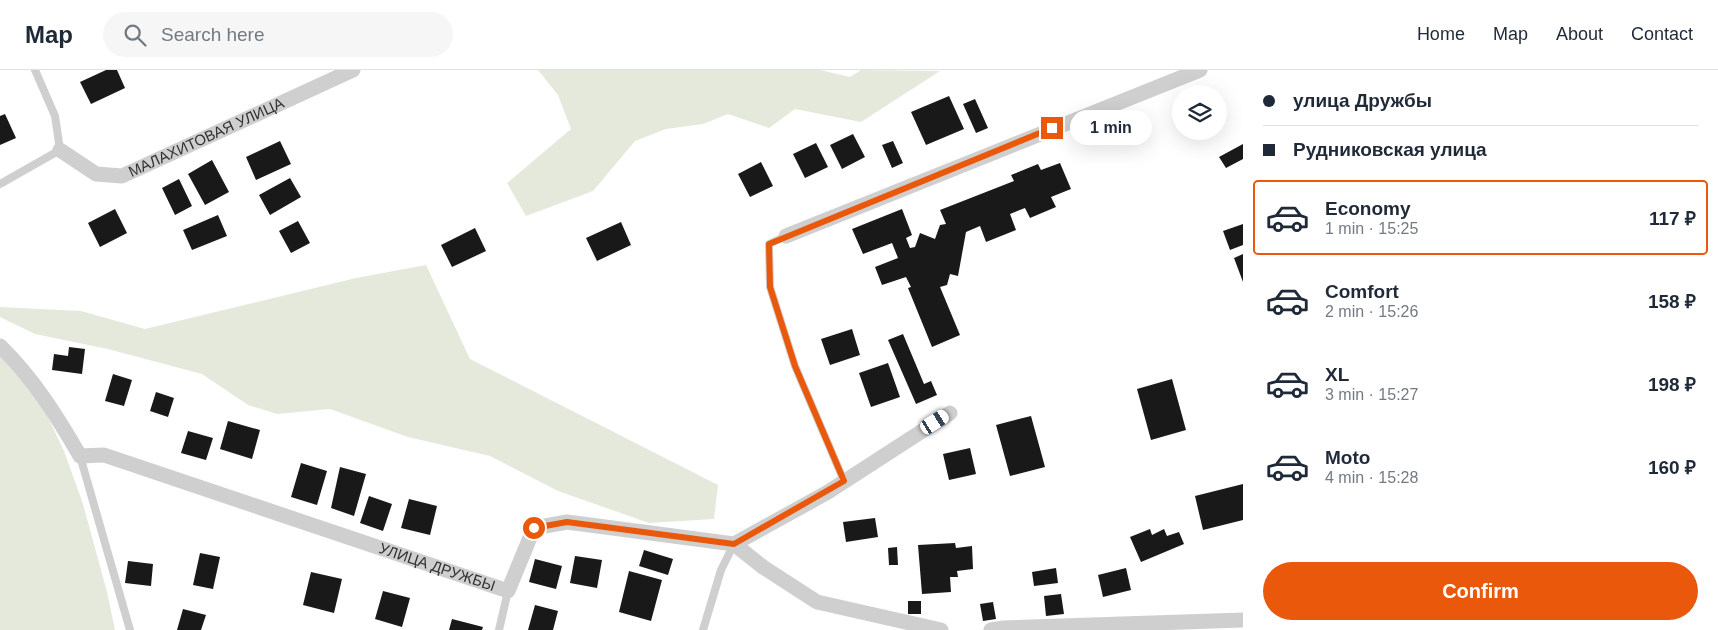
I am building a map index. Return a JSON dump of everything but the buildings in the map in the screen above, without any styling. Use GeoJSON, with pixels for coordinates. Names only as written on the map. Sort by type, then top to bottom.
{"type":"FeatureCollection","features":[{"type":"Feature","properties":{"kind":"street","name":"МАЛАХИТОВАЯ УЛИЦА"},"geometry":{"type":"LineString","coordinates":[[60,150],[96,174],[122,176],[353,70]]}},
{"type":"Feature","properties":{"kind":"street"},"geometry":{"type":"LineString","coordinates":[[786,236],[1200,70]]}},
{"type":"Feature","properties":{"kind":"street"},"geometry":{"type":"LineString","coordinates":[[0,346],[23,368],[61,423],[80,456]]}},
{"type":"Feature","properties":{"kind":"street"},"geometry":{"type":"LineString","coordinates":[[941,630],[817,602],[763,567],[734,544],[844,481],[950,413]]}},
{"type":"Feature","properties":{"kind":"street","name":"УЛИЦА ДРУЖБЫ"},"geometry":{"type":"LineString","coordinates":[[80,456],[104,455],[508,591],[534,528],[567,522],[734,544]]}},
{"type":"Feature","properties":{"kind":"street"},"geometry":{"type":"LineString","coordinates":[[991,630],[1243,620]]}},
{"type":"Feature","properties":{"kind":"lane"},"geometry":{"type":"LineString","coordinates":[[0,184],[60,150],[55,116],[35,70]]}},
{"type":"Feature","properties":{"kind":"lane"},"geometry":{"type":"LineString","coordinates":[[786,236],[769,244],[770,287],[795,366],[844,481]]}},
{"type":"Feature","properties":{"kind":"lane"},"geometry":{"type":"LineString","coordinates":[[80,456],[130,630]]}},
{"type":"Feature","properties":{"kind":"lane"},"geometry":{"type":"LineString","coordinates":[[703,630],[721,570],[734,544]]}},
{"type":"Feature","properties":{"kind":"lane"},"geometry":{"type":"LineString","coordinates":[[499,630],[508,591]]}},
{"type":"Feature","properties":{"kind":"shaded area"},"geometry":{"type":"Polygon","coordinates":[[[538,70],[820,70],[850,77],[861,70],[940,71],[861,122],[795,109],[769,128],[728,114],[703,124],[666,129],[635,141],[593,191],[526,216],[507,183],[571,129],[558,95],[538,70]]]}},
{"type":"Feature","properties":{"kind":"shaded area"},"geometry":{"type":"Polygon","coordinates":[[[426,265],[470,359],[718,485],[714,519],[649,523],[558,491],[490,456],[408,437],[330,409],[277,414],[248,405],[202,374],[108,349],[35,334],[0,317],[0,307],[81,311],[145,329],[356,278],[426,265]]]}},
{"type":"Feature","properties":{"kind":"shaded area"},"geometry":{"type":"Polygon","coordinates":[[[0,340],[25,369],[64,451],[83,504],[107,592],[115,630],[0,630],[0,340]]]}},
{"type":"Feature","properties":{"kind":"route"},"geometry":{"type":"LineString","coordinates":[[534,528],[567,522],[734,544],[828,492],[844,481],[795,366],[770,287],[769,244],[1052,128]]}}]}
